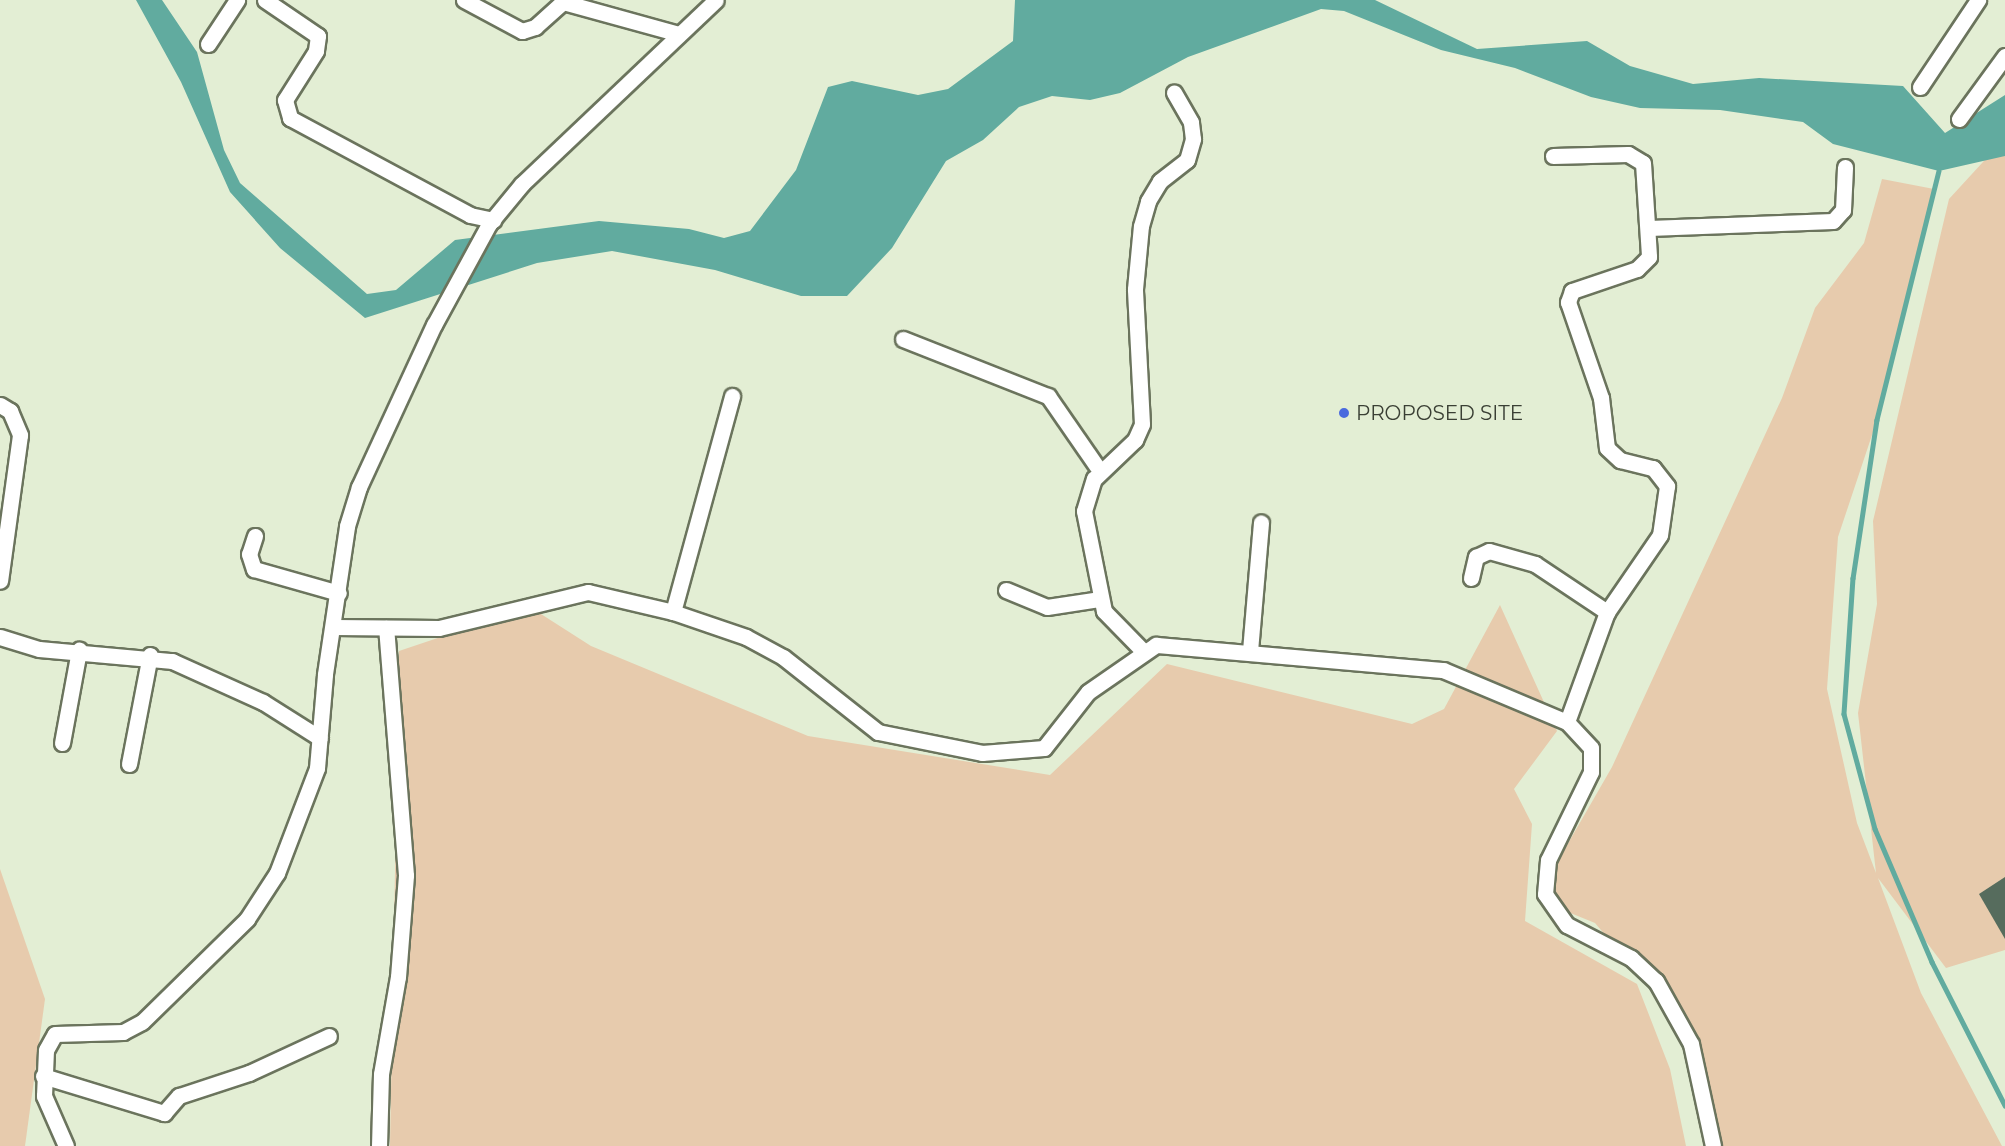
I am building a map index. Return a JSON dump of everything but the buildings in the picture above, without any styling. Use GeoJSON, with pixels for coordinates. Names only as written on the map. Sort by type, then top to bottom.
{"type":"FeatureCollection","features":[{"type":"Feature","properties":{"kind":"street"},"geometry":{"type":"LineString","coordinates":[[208,44],[237,0]]}},
{"type":"Feature","properties":{"kind":"street"},"geometry":{"type":"LineString","coordinates":[[265,0],[318,36],[316,51],[285,100],[290,118],[470,215],[491,222]]}},
{"type":"Feature","properties":{"kind":"street"},"geometry":{"type":"LineString","coordinates":[[464,0],[522,31],[536,27],[563,2],[679,34]]}},
{"type":"Feature","properties":{"kind":"street"},"geometry":{"type":"LineString","coordinates":[[66,1146],[49,1113],[43,1076],[55,1034],[123,1032],[142,1023],[247,919],[277,873],[309,799],[320,738],[339,593],[359,487],[434,325],[491,222],[522,184],[716,0]]}},
{"type":"Feature","properties":{"kind":"street"},"geometry":{"type":"LineString","coordinates":[[1920,87],[1978,0]]}},
{"type":"Feature","properties":{"kind":"street"},"geometry":{"type":"LineString","coordinates":[[1959,119],[2005,56]]}},
{"type":"Feature","properties":{"kind":"street"},"geometry":{"type":"LineString","coordinates":[[1143,651],[1108,616],[1100,599],[1084,511],[1100,471],[1135,440],[1142,424],[1135,290],[1141,226],[1148,201],[1160,181],[1186,160],[1193,139],[1191,122],[1174,92]]}},
{"type":"Feature","properties":{"kind":"street"},"geometry":{"type":"LineString","coordinates":[[1553,156],[1641,158],[1649,228],[1644,263],[1569,294],[1601,398],[1607,448],[1620,460],[1653,468],[1667,486],[1660,535],[1607,612],[1567,722]]}},
{"type":"Feature","properties":{"kind":"street"},"geometry":{"type":"LineString","coordinates":[[1649,228],[1833,220],[1843,210],[1845,167]]}},
{"type":"Feature","properties":{"kind":"street"},"geometry":{"type":"LineString","coordinates":[[903,339],[1048,396],[1100,471]]}},
{"type":"Feature","properties":{"kind":"street"},"geometry":{"type":"LineString","coordinates":[[673,612],[732,396]]}},
{"type":"Feature","properties":{"kind":"street"},"geometry":{"type":"LineString","coordinates":[[0,405],[10,411],[20,435],[0,581]]}},
{"type":"Feature","properties":{"kind":"street"},"geometry":{"type":"LineString","coordinates":[[1250,651],[1261,522]]}},
{"type":"Feature","properties":{"kind":"street"},"geometry":{"type":"LineString","coordinates":[[255,536],[249,554],[254,569],[339,593]]}},
{"type":"Feature","properties":{"kind":"street"},"geometry":{"type":"LineString","coordinates":[[1471,578],[1476,557],[1489,551],[1535,564],[1607,612]]}},
{"type":"Feature","properties":{"kind":"street"},"geometry":{"type":"LineString","coordinates":[[1006,590],[1047,607],[1100,599]]}},
{"type":"Feature","properties":{"kind":"street"},"geometry":{"type":"LineString","coordinates":[[334,627],[439,628],[572,593],[673,612],[767,647],[878,732],[982,753],[1044,748],[1088,692],[1143,651],[1167,645],[1431,666],[1567,722],[1591,748],[1591,772],[1548,860],[1545,894],[1567,925],[1631,958],[1656,981],[1691,1044],[1713,1146]]}},
{"type":"Feature","properties":{"kind":"street"},"geometry":{"type":"LineString","coordinates":[[379,1146],[381,1074],[398,977],[406,875],[386,628]]}},
{"type":"Feature","properties":{"kind":"street"},"geometry":{"type":"LineString","coordinates":[[0,637],[39,649],[150,655],[263,702],[320,738]]}},
{"type":"Feature","properties":{"kind":"street"},"geometry":{"type":"LineString","coordinates":[[62,743],[79,650]]}},
{"type":"Feature","properties":{"kind":"street"},"geometry":{"type":"LineString","coordinates":[[129,764],[150,655]]}},
{"type":"Feature","properties":{"kind":"street"},"geometry":{"type":"LineString","coordinates":[[43,1076],[164,1113],[179,1096],[249,1073],[329,1036]]}},
{"type":"Feature","properties":{"kind":"shaded area"},"geometry":{"type":"Polygon","coordinates":[[[2005,138],[2005,950],[1946,968],[1878,878],[1921,993],[2002,1146],[1707,1146],[1707,1075],[1642,978],[1595,923],[1536,899],[1612,767],[1782,398],[1815,308],[1864,243],[1882,179],[1934,189],[1877,420],[1838,537],[1827,689],[1857,823],[1876,873],[1858,713],[1877,604],[1873,521],[1949,199],[2005,138]]]}},
{"type":"Feature","properties":{"kind":"shaded area"},"geometry":{"type":"Polygon","coordinates":[[[1500,605],[1557,731],[1514,789],[1532,824],[1525,921],[1637,984],[1670,1069],[1686,1146],[390,1146],[399,651],[530,607],[591,646],[808,736],[1050,775],[1167,664],[1412,724],[1444,709],[1500,605]]]}},
{"type":"Feature","properties":{"kind":"shaded area"},"geometry":{"type":"Polygon","coordinates":[[[0,869],[45,999],[25,1146],[0,1146],[0,869]]]}},
{"type":"Feature","properties":{"kind":"water"},"geometry":{"type":"Polygon","coordinates":[[[136,0],[162,0],[197,52],[224,150],[240,183],[367,294],[396,290],[455,240],[599,221],[689,229],[724,238],[750,231],[796,170],[828,87],[852,81],[918,95],[948,89],[1013,41],[1015,0],[1375,0],[1477,49],[1587,41],[1630,66],[1693,84],[1759,78],[1903,86],[1945,133],[2005,95],[2005,156],[1939,171],[1833,144],[1803,122],[1720,110],[1640,108],[1591,97],[1515,68],[1441,50],[1344,11],[1321,9],[1188,57],[1120,93],[1090,100],[1052,96],[1019,107],[983,140],[946,161],[892,248],[847,296],[801,296],[715,270],[612,251],[537,263],[365,318],[280,248],[230,192],[181,82],[136,0]]]}},
{"type":"Feature","properties":{"kind":"waterway"},"geometry":{"type":"LineString","coordinates":[[1939,171],[1877,420],[1853,578],[1844,714],[1875,829],[1932,962],[2005,1105]]}},
{"type":"Feature","properties":{"kind":"place","name":"PROPOSED SITE"},"geometry":{"type":"Point","coordinates":[1344,413]}}]}
